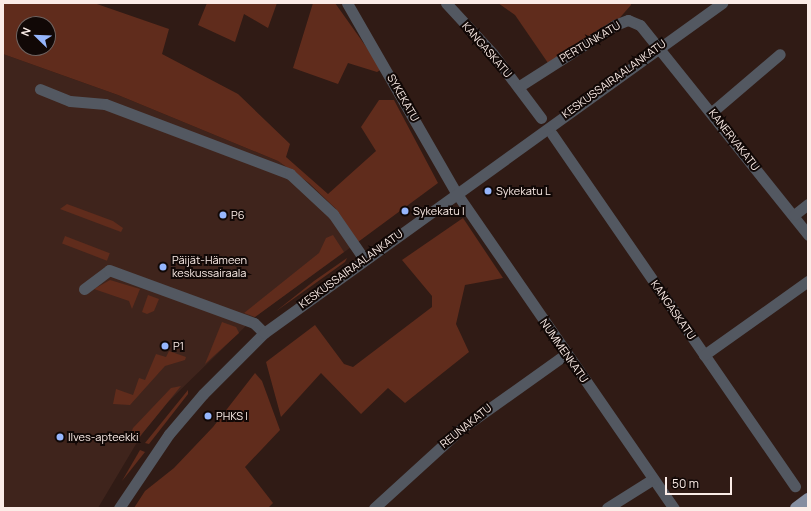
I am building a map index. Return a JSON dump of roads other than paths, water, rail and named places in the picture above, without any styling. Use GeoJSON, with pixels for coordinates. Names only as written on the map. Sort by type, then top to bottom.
{"type":"FeatureCollection","features":[{"type":"Feature","properties":{"kind":"main road"},"geometry":{"type":"LineString","coordinates":[[796,508],[808,499]]}},
{"type":"Feature","properties":{"kind":"street","name":"SYKEKATU"},"geometry":{"type":"LineString","coordinates":[[347,3],[457,194]]}},
{"type":"Feature","properties":{"kind":"street","name":"KANGASKATU"},"geometry":{"type":"LineString","coordinates":[[446,3],[493,54],[541,118]]}},
{"type":"Feature","properties":{"kind":"street","name":"KESKUSSAIRAALANKATU"},"geometry":{"type":"LineString","coordinates":[[119,508],[174,428],[203,394],[264,333],[364,259],[457,194],[658,46],[722,3]]}},
{"type":"Feature","properties":{"kind":"street","name":"PERTUNKATU"},"geometry":{"type":"LineString","coordinates":[[518,87],[615,25],[628,20],[640,25],[658,46]]}},
{"type":"Feature","properties":{"kind":"street","name":"KANERVAKATU"},"geometry":{"type":"LineString","coordinates":[[658,46],[794,215],[808,235]]}},
{"type":"Feature","properties":{"kind":"street"},"geometry":{"type":"LineString","coordinates":[[712,112],[780,54]]}},
{"type":"Feature","properties":{"kind":"street"},"geometry":{"type":"LineString","coordinates":[[39,92],[55,97],[105,104],[290,174],[333,214],[364,259]]}},
{"type":"Feature","properties":{"kind":"street","name":"KANGASKATU"},"geometry":{"type":"LineString","coordinates":[[552,134],[795,486]]}},
{"type":"Feature","properties":{"kind":"street","name":"NUMMENKATU"},"geometry":{"type":"LineString","coordinates":[[457,194],[566,354],[674,508]]}},
{"type":"Feature","properties":{"kind":"street"},"geometry":{"type":"LineString","coordinates":[[794,215],[808,204]]}},
{"type":"Feature","properties":{"kind":"street"},"geometry":{"type":"LineString","coordinates":[[84,289],[109,270],[254,323],[264,333]]}},
{"type":"Feature","properties":{"kind":"street"},"geometry":{"type":"LineString","coordinates":[[704,355],[808,281]]}},
{"type":"Feature","properties":{"kind":"street","name":"REUNAKATU"},"geometry":{"type":"LineString","coordinates":[[374,508],[462,428],[566,354]]}},
{"type":"Feature","properties":{"kind":"street"},"geometry":{"type":"LineString","coordinates":[[607,508],[653,479]]}},
{"type":"Feature","properties":{"kind":"place","name":"Sykekatu L"},"geometry":{"type":"Point","coordinates":[488,191]}},
{"type":"Feature","properties":{"kind":"place","name":"Sykekatu I"},"geometry":{"type":"Point","coordinates":[405,211]}},
{"type":"Feature","properties":{"kind":"place","name":"P6"},"geometry":{"type":"Point","coordinates":[223,215]}},
{"type":"Feature","properties":{"kind":"place","name":"Päijät-Hämeen keskussairaala"},"geometry":{"type":"Point","coordinates":[163,267]}},
{"type":"Feature","properties":{"kind":"place","name":"P1"},"geometry":{"type":"Point","coordinates":[165,346]}},
{"type":"Feature","properties":{"kind":"place","name":"PHKS I"},"geometry":{"type":"Point","coordinates":[208,416]}},
{"type":"Feature","properties":{"kind":"place","name":"Ilves-apteekki"},"geometry":{"type":"Point","coordinates":[60,437]}}]}
